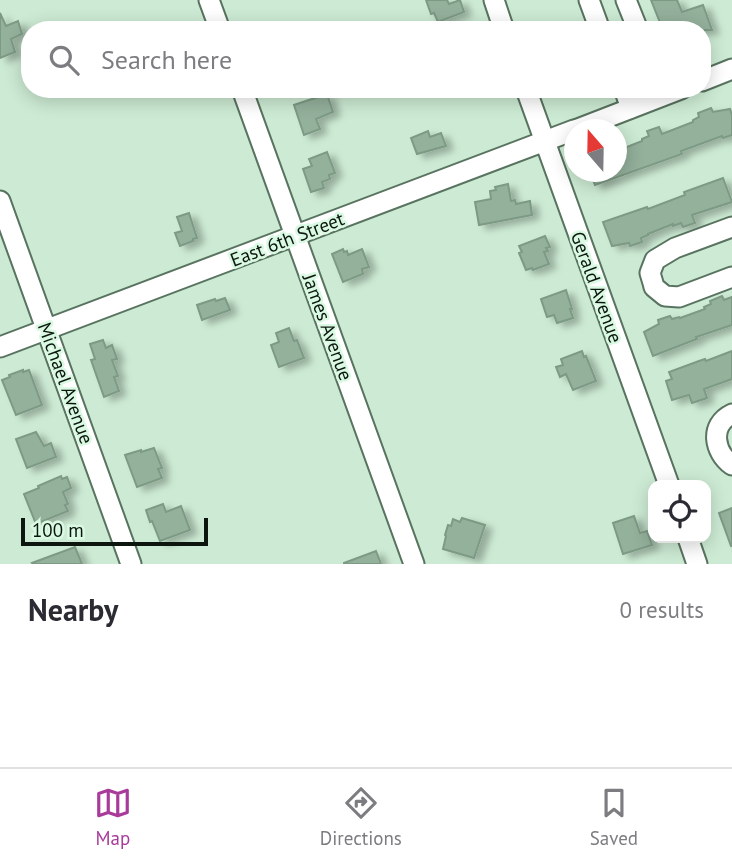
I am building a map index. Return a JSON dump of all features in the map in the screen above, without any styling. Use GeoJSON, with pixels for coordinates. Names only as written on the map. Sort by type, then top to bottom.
{"type":"FeatureCollection","features":[{"type":"Feature","properties":{"kind":"street"},"geometry":{"type":"LineString","coordinates":[[209,0],[217,21]]}},
{"type":"Feature","properties":{"kind":"street"},"geometry":{"type":"LineString","coordinates":[[494,0],[501,21]]}},
{"type":"Feature","properties":{"kind":"street"},"geometry":{"type":"LineString","coordinates":[[589,0],[597,21]]}},
{"type":"Feature","properties":{"kind":"street"},"geometry":{"type":"LineString","coordinates":[[626,0],[634,21]]}},
{"type":"Feature","properties":{"kind":"street"},"geometry":{"type":"LineString","coordinates":[[711,77],[732,69]]}},
{"type":"Feature","properties":{"kind":"street","name":"James Avenue"},"geometry":{"type":"LineString","coordinates":[[245,98],[414,564]]}},
{"type":"Feature","properties":{"kind":"street","name":"Gerald Avenue"},"geometry":{"type":"LineString","coordinates":[[529,98],[667,480]]}},
{"type":"Feature","properties":{"kind":"street"},"geometry":{"type":"LineString","coordinates":[[627,98],[631,108]]}},
{"type":"Feature","properties":{"kind":"street","name":"East 6th Street"},"geometry":{"type":"LineString","coordinates":[[603,119],[653,98]]}},
{"type":"Feature","properties":{"kind":"street","name":"East 6th Street"},"geometry":{"type":"LineString","coordinates":[[0,347],[564,134]]}},
{"type":"Feature","properties":{"kind":"street","name":"Michael Avenue"},"geometry":{"type":"LineString","coordinates":[[0,201],[131,564]]}},
{"type":"Feature","properties":{"kind":"street"},"geometry":{"type":"LineString","coordinates":[[732,227],[675,248],[655,260],[650,273],[654,286],[665,296],[679,297],[732,277]]}},
{"type":"Feature","properties":{"kind":"street"},"geometry":{"type":"LineString","coordinates":[[732,414],[726,417],[718,428],[716,442],[720,455],[732,465]]}},
{"type":"Feature","properties":{"kind":"street"},"geometry":{"type":"LineString","coordinates":[[690,543],[697,564]]}},
{"type":"Feature","properties":{"kind":"building"},"geometry":{"type":"Polygon","coordinates":[[[426,0],[447,0],[449,4],[460,0],[464,12],[441,21],[438,21],[434,13],[431,14],[426,0]]]}},
{"type":"Feature","properties":{"kind":"building"},"geometry":{"type":"Polygon","coordinates":[[[651,0],[677,0],[682,12],[703,5],[709,21],[659,21],[651,0]]]}},
{"type":"Feature","properties":{"kind":"building"},"geometry":{"type":"Polygon","coordinates":[[[0,13],[6,26],[18,21],[21,34],[11,39],[15,52],[0,58],[0,13]]]}},
{"type":"Feature","properties":{"kind":"building"},"geometry":{"type":"Polygon","coordinates":[[[315,98],[328,98],[333,112],[316,119],[320,129],[304,135],[294,105],[315,98]]]}},
{"type":"Feature","properties":{"kind":"building"},"geometry":{"type":"Polygon","coordinates":[[[711,108],[713,112],[730,109],[732,135],[681,151],[682,154],[627,174],[627,147],[649,136],[647,131],[659,127],[662,134],[693,122],[699,117],[698,113],[711,108]]]}},
{"type":"Feature","properties":{"kind":"building"},"geometry":{"type":"Polygon","coordinates":[[[428,131],[430,137],[441,133],[446,146],[417,154],[411,138],[428,131]]]}},
{"type":"Feature","properties":{"kind":"building"},"geometry":{"type":"Polygon","coordinates":[[[327,152],[335,173],[322,182],[324,188],[311,192],[303,169],[312,166],[309,159],[327,152]]]}},
{"type":"Feature","properties":{"kind":"building"},"geometry":{"type":"Polygon","coordinates":[[[723,178],[732,202],[692,215],[695,223],[683,227],[681,223],[673,224],[641,238],[642,242],[630,246],[629,243],[612,246],[603,222],[647,207],[648,209],[723,178]]]}},
{"type":"Feature","properties":{"kind":"building"},"geometry":{"type":"Polygon","coordinates":[[[508,184],[511,201],[515,200],[516,204],[530,201],[532,215],[479,225],[475,202],[491,199],[490,191],[508,184]]]}},
{"type":"Feature","properties":{"kind":"building"},"geometry":{"type":"Polygon","coordinates":[[[189,213],[197,238],[180,246],[175,233],[182,231],[177,217],[189,213]]]}},
{"type":"Feature","properties":{"kind":"building"},"geometry":{"type":"Polygon","coordinates":[[[545,236],[550,247],[544,252],[549,264],[526,270],[519,246],[545,236]]]}},
{"type":"Feature","properties":{"kind":"building"},"geometry":{"type":"Polygon","coordinates":[[[343,249],[348,255],[362,249],[369,267],[362,269],[363,274],[343,282],[332,254],[343,249]]]}},
{"type":"Feature","properties":{"kind":"building"},"geometry":{"type":"Polygon","coordinates":[[[566,290],[573,318],[557,323],[554,315],[547,317],[541,299],[566,290]]]}},
{"type":"Feature","properties":{"kind":"building"},"geometry":{"type":"Polygon","coordinates":[[[722,296],[724,300],[732,297],[732,325],[653,356],[644,332],[659,324],[658,320],[670,316],[672,319],[680,318],[705,309],[704,307],[711,304],[710,301],[722,296]]]}},
{"type":"Feature","properties":{"kind":"building"},"geometry":{"type":"Polygon","coordinates":[[[225,298],[230,310],[202,320],[197,305],[225,298]]]}},
{"type":"Feature","properties":{"kind":"building"},"geometry":{"type":"Polygon","coordinates":[[[289,328],[304,358],[279,367],[271,345],[279,342],[276,333],[289,328]]]}},
{"type":"Feature","properties":{"kind":"building"},"geometry":{"type":"Polygon","coordinates":[[[103,340],[106,348],[112,345],[117,359],[112,360],[118,376],[114,377],[119,391],[104,397],[91,360],[95,359],[90,344],[103,340]]]}},
{"type":"Feature","properties":{"kind":"building"},"geometry":{"type":"Polygon","coordinates":[[[582,351],[596,381],[573,390],[566,374],[560,377],[556,367],[563,365],[561,359],[582,351]]]}},
{"type":"Feature","properties":{"kind":"building"},"geometry":{"type":"Polygon","coordinates":[[[732,351],[732,379],[704,389],[707,398],[692,403],[689,395],[672,400],[666,381],[672,379],[669,372],[732,351]]]}},
{"type":"Feature","properties":{"kind":"building"},"geometry":{"type":"Polygon","coordinates":[[[29,370],[42,405],[16,415],[2,380],[29,370]]]}},
{"type":"Feature","properties":{"kind":"building"},"geometry":{"type":"Polygon","coordinates":[[[36,432],[44,446],[51,443],[56,457],[27,468],[16,439],[36,432]]]}},
{"type":"Feature","properties":{"kind":"building"},"geometry":{"type":"Polygon","coordinates":[[[154,448],[162,468],[158,469],[162,478],[137,487],[125,455],[154,448]]]}},
{"type":"Feature","properties":{"kind":"building"},"geometry":{"type":"Polygon","coordinates":[[[61,476],[62,479],[67,477],[71,488],[63,492],[68,511],[36,524],[24,494],[61,476]]]}},
{"type":"Feature","properties":{"kind":"building"},"geometry":{"type":"Polygon","coordinates":[[[163,504],[166,512],[181,506],[190,530],[160,541],[146,510],[163,504]]]}},
{"type":"Feature","properties":{"kind":"building"},"geometry":{"type":"Polygon","coordinates":[[[732,508],[732,546],[731,546],[719,513],[732,508]]]}},
{"type":"Feature","properties":{"kind":"building"},"geometry":{"type":"Polygon","coordinates":[[[634,516],[640,533],[647,531],[648,543],[652,545],[623,554],[613,523],[634,516]]]}},
{"type":"Feature","properties":{"kind":"building"},"geometry":{"type":"Polygon","coordinates":[[[462,518],[485,525],[474,558],[443,549],[448,525],[451,526],[453,519],[460,522],[462,518]]]}},
{"type":"Feature","properties":{"kind":"building"},"geometry":{"type":"Polygon","coordinates":[[[75,547],[82,564],[32,563],[75,547]]]}},
{"type":"Feature","properties":{"kind":"building"},"geometry":{"type":"Polygon","coordinates":[[[376,551],[381,564],[344,564],[344,563],[376,551]]]}}]}
